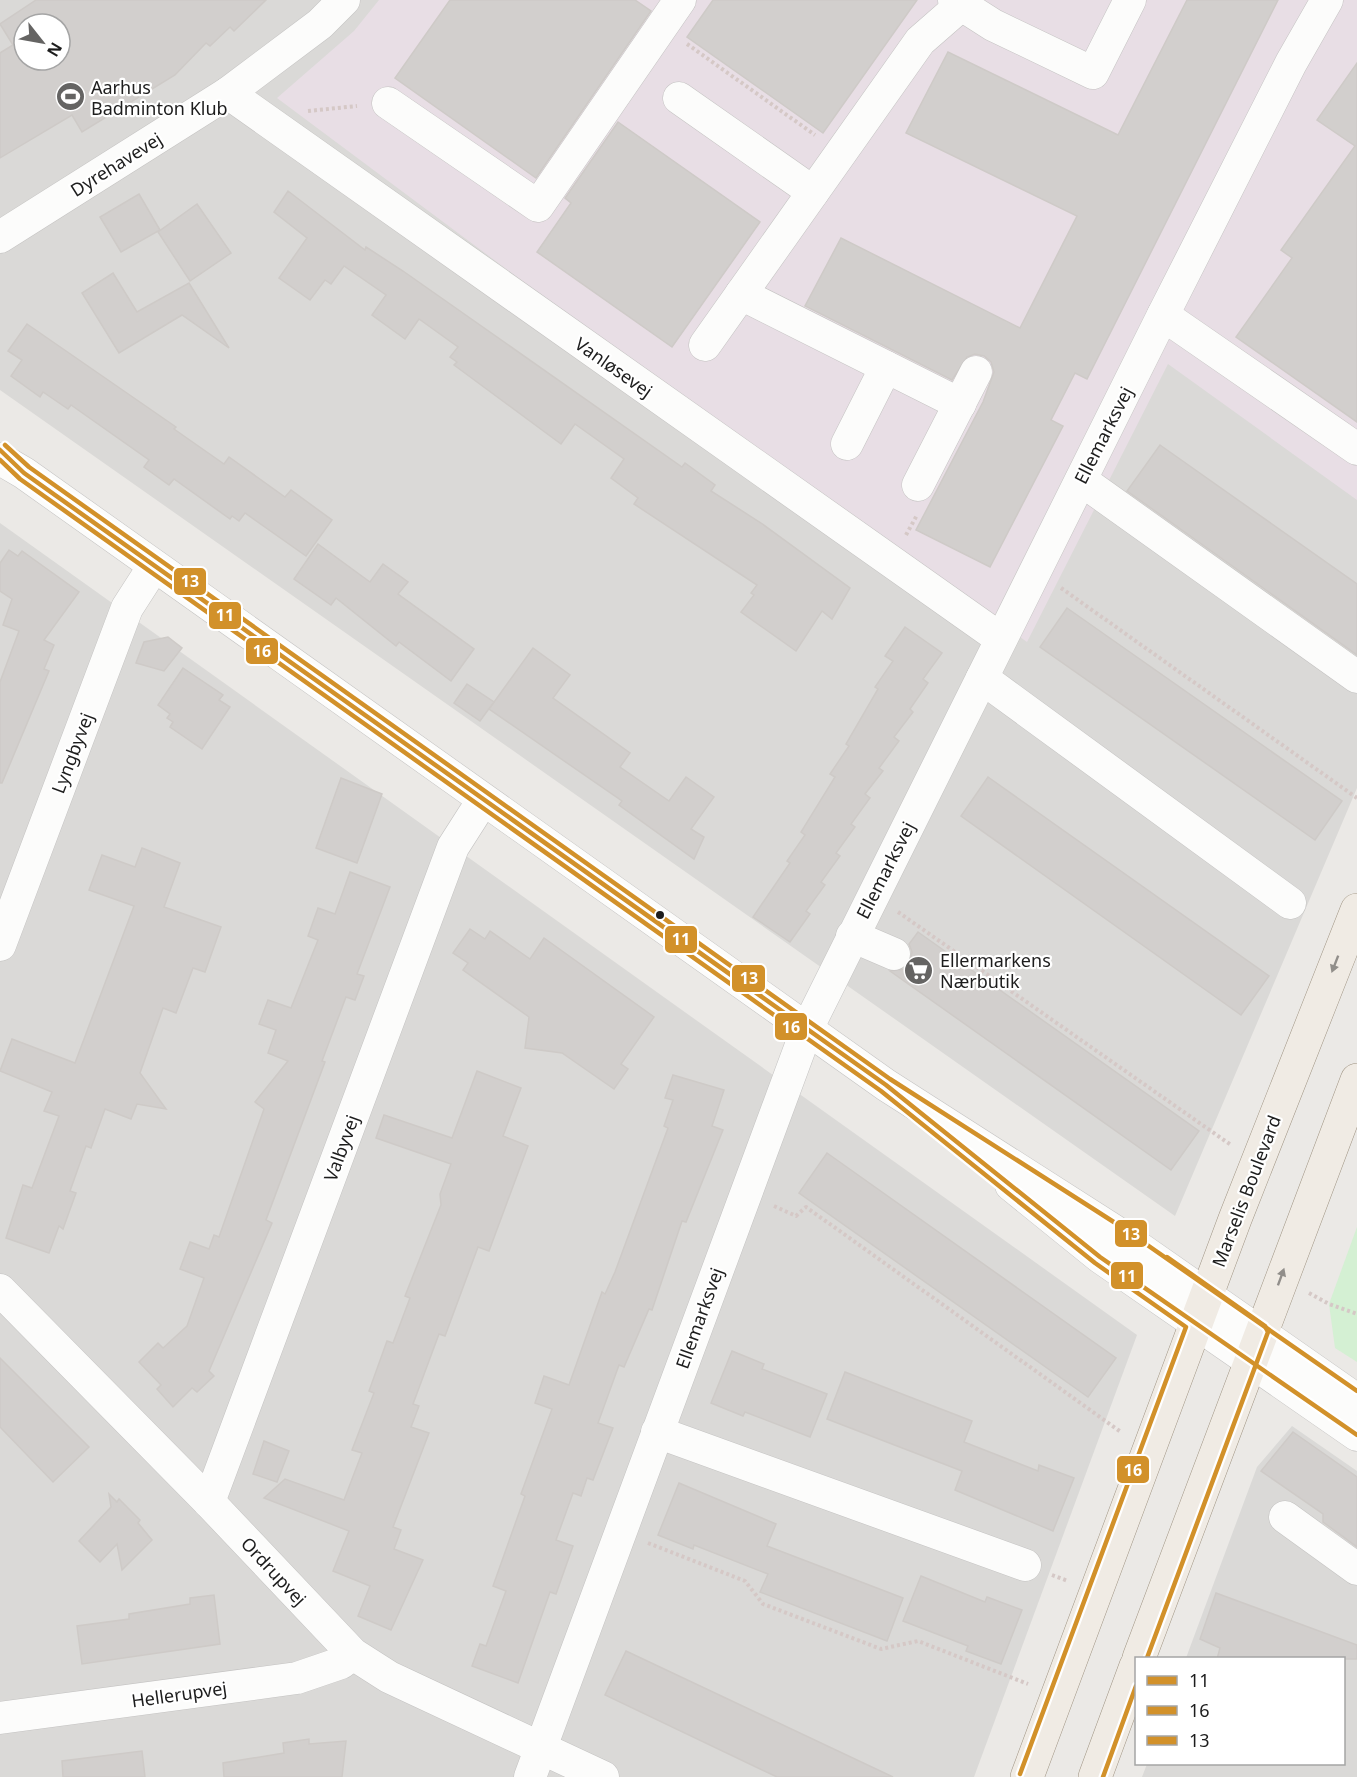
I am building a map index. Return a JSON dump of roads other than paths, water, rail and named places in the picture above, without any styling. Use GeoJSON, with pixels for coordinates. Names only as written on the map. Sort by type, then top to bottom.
{"type":"FeatureCollection","features":[{"type":"Feature","properties":{"kind":"main road","name":"Marselis Boulevard"},"geometry":{"type":"LineString","coordinates":[[1027,1777],[1195,1324],[1357,910]]}},
{"type":"Feature","properties":{"kind":"main road"},"geometry":{"type":"LineString","coordinates":[[1140,1657],[1281,1276],[1357,1080]]}},
{"type":"Feature","properties":{"kind":"main road"},"geometry":{"type":"LineString","coordinates":[[1095,1777],[1135,1671]]}},
{"type":"Feature","properties":{"kind":"street","name":"Dyrehavevej"},"geometry":{"type":"LineString","coordinates":[[0,237],[228,93],[320,24],[344,0]]}},
{"type":"Feature","properties":{"kind":"street"},"geometry":{"type":"LineString","coordinates":[[388,103],[538,206],[680,0]]}},
{"type":"Feature","properties":{"kind":"street"},"geometry":{"type":"LineString","coordinates":[[705,345],[920,41],[961,2],[993,24],[1093,73],[1130,0]]}},
{"type":"Feature","properties":{"kind":"street","name":"Ellemarksvej"},"geometry":{"type":"LineString","coordinates":[[530,1777],[539,1747],[807,1029],[1163,315],[1291,63],[1327,0]]}},
{"type":"Feature","properties":{"kind":"street","name":"Vanløsevej"},"geometry":{"type":"LineString","coordinates":[[228,93],[1001,639]]}},
{"type":"Feature","properties":{"kind":"street"},"geometry":{"type":"LineString","coordinates":[[680,98],[813,192]]}},
{"type":"Feature","properties":{"kind":"street"},"geometry":{"type":"LineString","coordinates":[[741,294],[960,404]]}},
{"type":"Feature","properties":{"kind":"street"},"geometry":{"type":"LineString","coordinates":[[1163,315],[1357,449]]}},
{"type":"Feature","properties":{"kind":"street"},"geometry":{"type":"LineString","coordinates":[[848,444],[886,367]]}},
{"type":"Feature","properties":{"kind":"street"},"geometry":{"type":"LineString","coordinates":[[918,486],[976,372]]}},
{"type":"Feature","properties":{"kind":"street"},"geometry":{"type":"LineString","coordinates":[[0,450],[12,466],[886,1085],[1116,1232],[1357,1400]]}},
{"type":"Feature","properties":{"kind":"street"},"geometry":{"type":"LineString","coordinates":[[1081,480],[1357,677]]}},
{"type":"Feature","properties":{"kind":"street","name":"Lyngbyvej"},"geometry":{"type":"LineString","coordinates":[[0,945],[127,608],[154,566]]}},
{"type":"Feature","properties":{"kind":"street"},"geometry":{"type":"LineString","coordinates":[[982,678],[1290,903]]}},
{"type":"Feature","properties":{"kind":"street","name":"Valbyvej"},"geometry":{"type":"LineString","coordinates":[[209,1502],[453,847],[483,800]]}},
{"type":"Feature","properties":{"kind":"street"},"geometry":{"type":"LineString","coordinates":[[852,936],[894,954]]}},
{"type":"Feature","properties":{"kind":"street"},"geometry":{"type":"LineString","coordinates":[[886,1085],[1100,1257],[1357,1435]]}},
{"type":"Feature","properties":{"kind":"street","name":"Ordrupvej"},"geometry":{"type":"LineString","coordinates":[[0,1290],[209,1502],[353,1654],[389,1677],[603,1777]]}},
{"type":"Feature","properties":{"kind":"street"},"geometry":{"type":"LineString","coordinates":[[657,1431],[1025,1565]]}},
{"type":"Feature","properties":{"kind":"street"},"geometry":{"type":"LineString","coordinates":[[1285,1517],[1357,1569]]}},
{"type":"Feature","properties":{"kind":"street","name":"Hellerupvej"},"geometry":{"type":"LineString","coordinates":[[0,1718],[297,1678],[341,1663],[353,1654]]}},
{"type":"Feature","properties":{"kind":"place","name":"Aarhus Badminton Klub"},"geometry":{"type":"Point","coordinates":[70,97]}},
{"type":"Feature","properties":{"kind":"place","name":"Ellermarkens Nærbutik"},"geometry":{"type":"Point","coordinates":[919,970]}}]}
